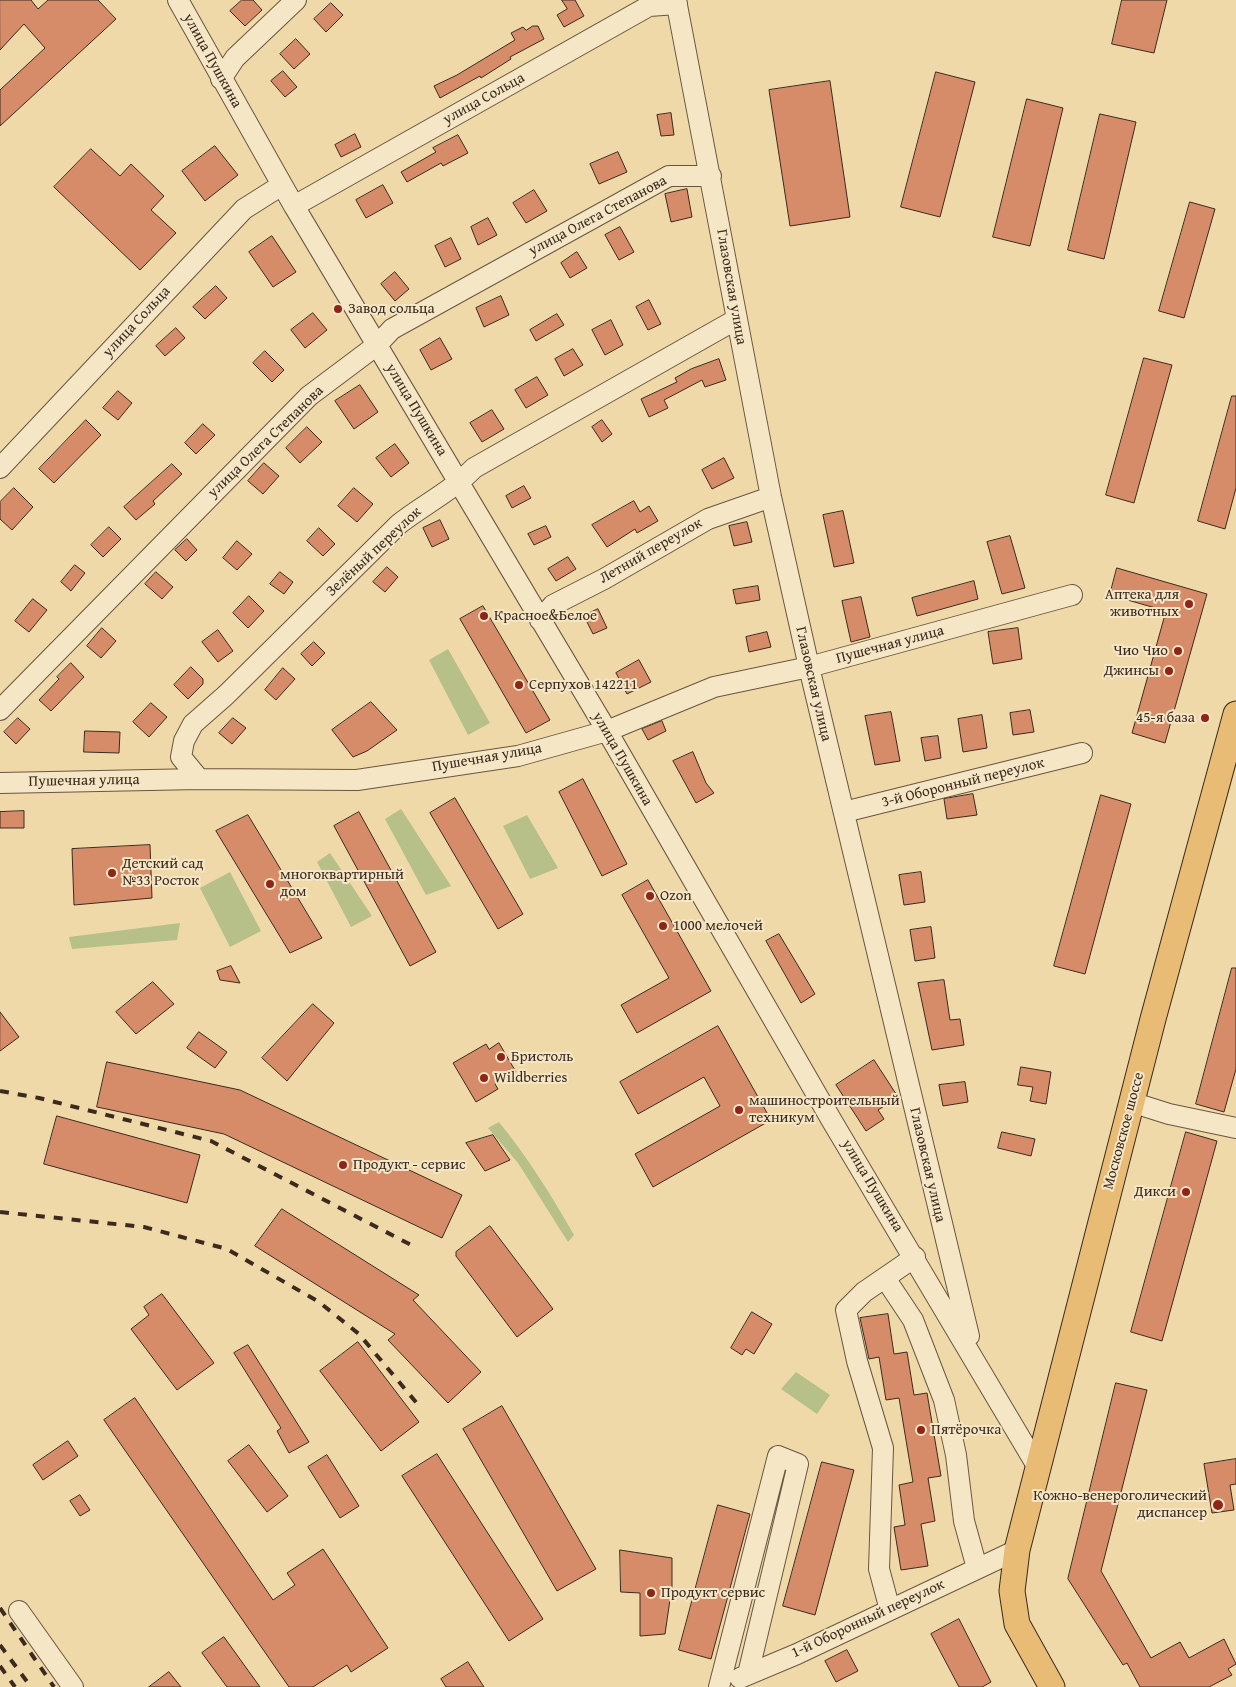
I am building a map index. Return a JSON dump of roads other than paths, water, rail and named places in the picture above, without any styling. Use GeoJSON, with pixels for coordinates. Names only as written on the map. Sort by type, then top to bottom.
{"type":"FeatureCollection","features":[{"type":"Feature","properties":{"kind":"main road","name":"Московское шоссе"},"geometry":{"type":"LineString","coordinates":[[1052,1687],[1017,1624],[1012,1592],[1017,1550],[1131,1102],[1236,714]]}},
{"type":"Feature","properties":{"kind":"street","name":"улица Пушкина"},"geometry":{"type":"LineString","coordinates":[[178,0],[294,206],[607,731],[832,1121],[1037,1466]]}},
{"type":"Feature","properties":{"kind":"street"},"geometry":{"type":"LineString","coordinates":[[221,79],[235,58],[296,0]]}},
{"type":"Feature","properties":{"kind":"street","name":"Глазовская улица"},"geometry":{"type":"LineString","coordinates":[[676,2],[711,176],[771,497],[809,667],[955,1283],[976,1362]]}},
{"type":"Feature","properties":{"kind":"street","name":"улица Сольца"},"geometry":{"type":"LineString","coordinates":[[294,206],[649,6],[676,2]]}},
{"type":"Feature","properties":{"kind":"street","name":"улица Олега Степанова"},"geometry":{"type":"LineString","coordinates":[[0,710],[309,396],[377,344],[392,329],[669,176],[711,176]]}},
{"type":"Feature","properties":{"kind":"street","name":"улица Сольца"},"geometry":{"type":"LineString","coordinates":[[0,468],[244,209],[282,185]]}},
{"type":"Feature","properties":{"kind":"street","name":"Зелёный переулок"},"geometry":{"type":"LineString","coordinates":[[199,779],[181,757],[184,741],[193,724],[226,695],[399,524],[427,502],[459,484],[474,468],[737,320]]}},
{"type":"Feature","properties":{"kind":"street","name":"Летний переулок"},"geometry":{"type":"LineString","coordinates":[[540,620],[553,605],[604,579],[708,519],[771,497]]}},
{"type":"Feature","properties":{"kind":"street","name":"Пушечная улица"},"geometry":{"type":"LineString","coordinates":[[0,783],[199,779],[357,780],[518,756],[607,731],[714,687],[809,667],[1072,595]]}},
{"type":"Feature","properties":{"kind":"street","name":"3-й Оборонный переулок"},"geometry":{"type":"LineString","coordinates":[[844,812],[1082,753]]}},
{"type":"Feature","properties":{"kind":"street"},"geometry":{"type":"LineString","coordinates":[[1131,1102],[1169,1114],[1236,1128]]}},
{"type":"Feature","properties":{"kind":"street"},"geometry":{"type":"LineString","coordinates":[[890,1610],[879,1569],[883,1448],[857,1361],[846,1310],[864,1292],[914,1257]]}},
{"type":"Feature","properties":{"kind":"street"},"geometry":{"type":"LineString","coordinates":[[885,1278],[913,1320],[944,1400],[956,1455],[964,1521],[977,1568]]}},
{"type":"Feature","properties":{"kind":"street"},"geometry":{"type":"LineString","coordinates":[[719,1687],[778,1456],[798,1464],[754,1639],[748,1674]]}},
{"type":"Feature","properties":{"kind":"street","name":"1-й Оборонный переулок"},"geometry":{"type":"LineString","coordinates":[[719,1687],[1017,1550]]}},
{"type":"Feature","properties":{"kind":"street"},"geometry":{"type":"LineString","coordinates":[[19,1611],[73,1687]]}},
{"type":"Feature","properties":{"kind":"railway"},"geometry":{"type":"LineString","coordinates":[[0,1091],[39,1098],[211,1141],[415,1247]]}},
{"type":"Feature","properties":{"kind":"railway"},"geometry":{"type":"LineString","coordinates":[[0,1212],[144,1227],[227,1249],[319,1302],[359,1334],[420,1407]]}},
{"type":"Feature","properties":{"kind":"railway"},"geometry":{"type":"LineString","coordinates":[[0,1608],[54,1687]]}},
{"type":"Feature","properties":{"kind":"railway"},"geometry":{"type":"LineString","coordinates":[[0,1645],[31,1687]]}},
{"type":"Feature","properties":{"kind":"railway"},"geometry":{"type":"LineString","coordinates":[[0,1666],[15,1687]]}},
{"type":"Feature","properties":{"kind":"place","name":"Завод сольца"},"geometry":{"type":"Point","coordinates":[338,309]}},
{"type":"Feature","properties":{"kind":"place","name":"Аптека для животных"},"geometry":{"type":"Point","coordinates":[1189,604]}},
{"type":"Feature","properties":{"kind":"place","name":"Красное&Белое"},"geometry":{"type":"Point","coordinates":[484,616]}},
{"type":"Feature","properties":{"kind":"place","name":"Чио Чио"},"geometry":{"type":"Point","coordinates":[1178,651]}},
{"type":"Feature","properties":{"kind":"place","name":"Джинсы"},"geometry":{"type":"Point","coordinates":[1169,671]}},
{"type":"Feature","properties":{"kind":"place","name":"Серпухов 142211"},"geometry":{"type":"Point","coordinates":[519,685]}},
{"type":"Feature","properties":{"kind":"place","name":"45-я база"},"geometry":{"type":"Point","coordinates":[1205,718]}},
{"type":"Feature","properties":{"kind":"place","name":"Детский сад №33 Росток"},"geometry":{"type":"Point","coordinates":[112,873]}},
{"type":"Feature","properties":{"kind":"place","name":"многоквартирный дом"},"geometry":{"type":"Point","coordinates":[270,884]}},
{"type":"Feature","properties":{"kind":"place","name":"Ozon"},"geometry":{"type":"Point","coordinates":[650,896]}},
{"type":"Feature","properties":{"kind":"place","name":"1000 мелочей"},"geometry":{"type":"Point","coordinates":[663,926]}},
{"type":"Feature","properties":{"kind":"place","name":"Бристоль"},"geometry":{"type":"Point","coordinates":[501,1057]}},
{"type":"Feature","properties":{"kind":"place","name":"Wildberries"},"geometry":{"type":"Point","coordinates":[484,1078]}},
{"type":"Feature","properties":{"kind":"place","name":"машиностроительный техникум"},"geometry":{"type":"Point","coordinates":[739,1110]}},
{"type":"Feature","properties":{"kind":"place","name":"Продукт - сервис"},"geometry":{"type":"Point","coordinates":[343,1165]}},
{"type":"Feature","properties":{"kind":"place","name":"Дикси"},"geometry":{"type":"Point","coordinates":[1186,1192]}},
{"type":"Feature","properties":{"kind":"place","name":"Пятёрочка"},"geometry":{"type":"Point","coordinates":[921,1430]}},
{"type":"Feature","properties":{"kind":"place","name":"Кожно-венероголический диспансер"},"geometry":{"type":"Point","coordinates":[1218,1505]}},
{"type":"Feature","properties":{"kind":"place","name":"Продукт сервис"},"geometry":{"type":"Point","coordinates":[651,1593]}}]}
